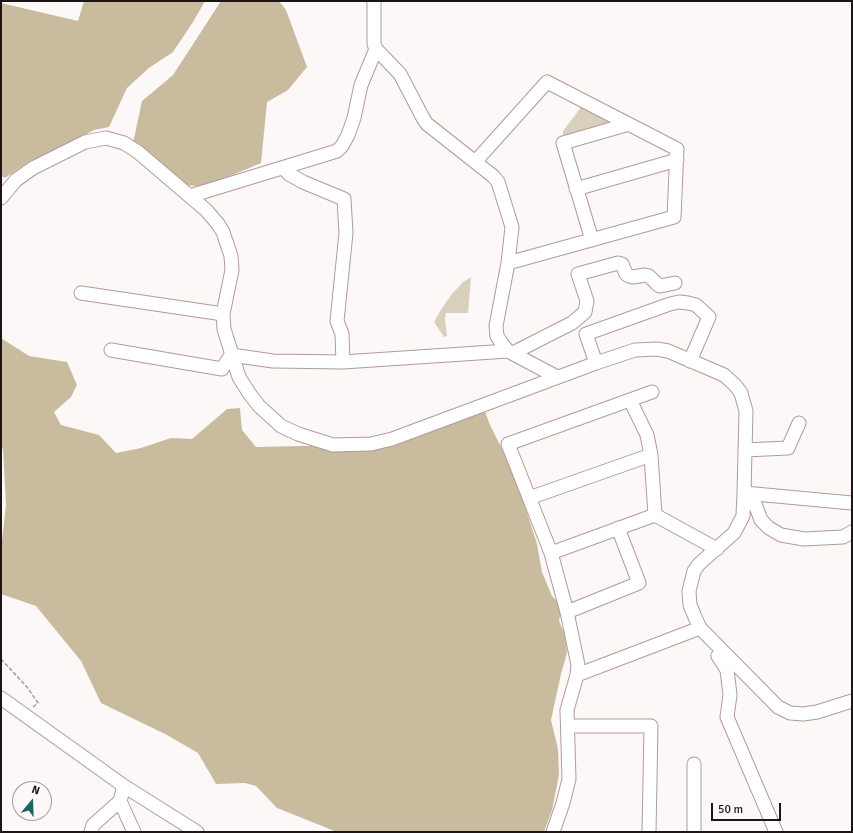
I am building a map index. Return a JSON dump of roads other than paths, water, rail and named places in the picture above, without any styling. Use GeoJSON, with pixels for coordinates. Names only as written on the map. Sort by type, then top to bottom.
{"type":"FeatureCollection","features":[{"type":"Feature","properties":{"kind":"street"},"geometry":{"type":"LineString","coordinates":[[374,1],[374,44],[376,49],[400,74],[427,124],[493,176],[498,182],[512,227],[508,263],[496,326],[497,336],[502,344],[511,352],[557,377]]}},
{"type":"Feature","properties":{"kind":"street"},"geometry":{"type":"LineString","coordinates":[[190,196],[337,151],[342,146],[348,135],[354,118],[361,85],[376,49]]}},
{"type":"Feature","properties":{"kind":"street"},"geometry":{"type":"LineString","coordinates":[[475,162],[547,82],[677,149],[674,217],[508,263]]}},
{"type":"Feature","properties":{"kind":"street"},"geometry":{"type":"LineString","coordinates":[[592,240],[563,144],[629,124]]}},
{"type":"Feature","properties":{"kind":"street"},"geometry":{"type":"LineString","coordinates":[[1,198],[16,180],[33,168],[85,142],[106,138],[124,143],[138,152],[206,210],[223,232],[231,256],[232,270],[223,314],[224,329],[239,377],[246,388],[269,417],[281,426],[298,434],[333,445],[371,444],[392,438],[635,350],[648,348],[668,351],[724,375],[735,384],[741,394],[746,411],[743,516],[734,533],[699,564],[694,571],[689,591],[690,606],[700,628],[778,707],[790,713],[803,714],[817,712],[852,701]]}},
{"type":"Feature","properties":{"kind":"street"},"geometry":{"type":"LineString","coordinates":[[576,189],[677,160]]}},
{"type":"Feature","properties":{"kind":"street"},"geometry":{"type":"LineString","coordinates":[[283,168],[289,174],[303,182],[344,198],[346,233],[337,321],[342,334],[343,362]]}},
{"type":"Feature","properties":{"kind":"street"},"geometry":{"type":"LineString","coordinates":[[231,355],[273,360],[343,362],[511,352],[572,323],[585,312],[587,301],[578,274],[618,263],[622,264],[626,274],[633,277],[646,275],[660,286],[675,283]]}},
{"type":"Feature","properties":{"kind":"street"},"geometry":{"type":"LineString","coordinates":[[81,292],[223,314]]}},
{"type":"Feature","properties":{"kind":"street"},"geometry":{"type":"LineString","coordinates":[[596,363],[586,334],[679,302],[696,305],[709,317],[690,360]]}},
{"type":"Feature","properties":{"kind":"street"},"geometry":{"type":"LineString","coordinates":[[112,350],[222,369],[231,355]]}},
{"type":"Feature","properties":{"kind":"street"},"geometry":{"type":"LineString","coordinates":[[554,832],[569,779],[567,710],[577,675],[578,665],[551,553],[508,444],[652,392]]}},
{"type":"Feature","properties":{"kind":"street"},"geometry":{"type":"LineString","coordinates":[[630,400],[647,435],[651,454],[655,515]]}},
{"type":"Feature","properties":{"kind":"street"},"geometry":{"type":"LineString","coordinates":[[746,450],[788,448],[799,423]]}},
{"type":"Feature","properties":{"kind":"street"},"geometry":{"type":"LineString","coordinates":[[530,498],[651,454]]}},
{"type":"Feature","properties":{"kind":"street"},"geometry":{"type":"LineString","coordinates":[[744,494],[852,503]]}},
{"type":"Feature","properties":{"kind":"street"},"geometry":{"type":"LineString","coordinates":[[744,494],[755,504],[761,520],[769,528],[781,535],[804,539],[843,537],[852,532]]}},
{"type":"Feature","properties":{"kind":"street"},"geometry":{"type":"LineString","coordinates":[[551,553],[655,515],[717,549]]}},
{"type":"Feature","properties":{"kind":"street"},"geometry":{"type":"LineString","coordinates":[[566,612],[639,584],[618,528]]}},
{"type":"Feature","properties":{"kind":"street"},"geometry":{"type":"LineString","coordinates":[[577,675],[700,628]]}},
{"type":"Feature","properties":{"kind":"street"},"geometry":{"type":"LineString","coordinates":[[723,652],[718,656],[727,670],[730,695],[727,717],[776,832]]}},
{"type":"Feature","properties":{"kind":"street"},"geometry":{"type":"LineString","coordinates":[[1,698],[124,786],[197,832]]}},
{"type":"Feature","properties":{"kind":"street"},"geometry":{"type":"LineString","coordinates":[[568,726],[651,726],[649,832]]}},
{"type":"Feature","properties":{"kind":"street"},"geometry":{"type":"LineString","coordinates":[[694,764],[694,832]]}},
{"type":"Feature","properties":{"kind":"street"},"geometry":{"type":"LineString","coordinates":[[91,832],[92,825],[120,801],[124,786]]}},
{"type":"Feature","properties":{"kind":"street"},"geometry":{"type":"LineString","coordinates":[[120,801],[132,830]]}}]}
